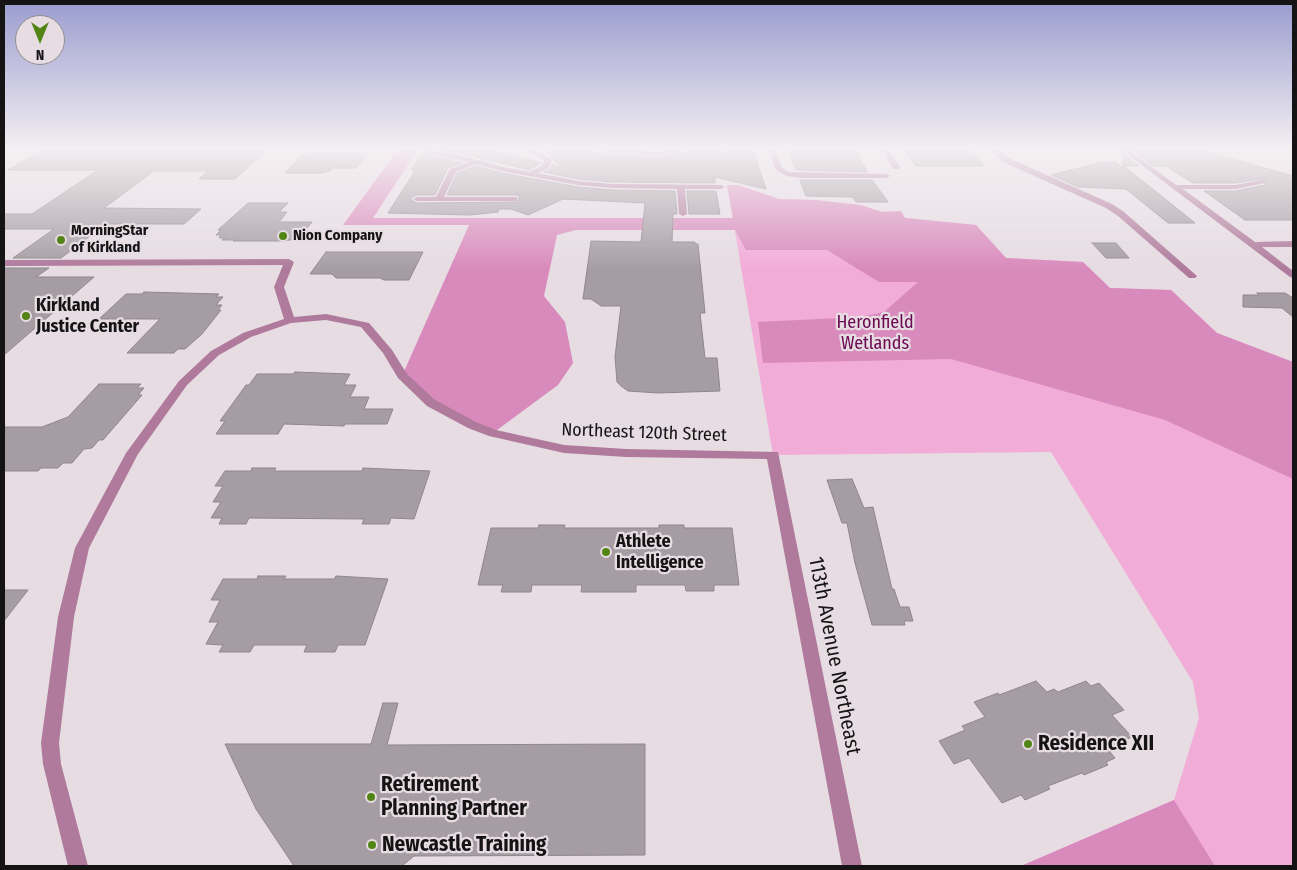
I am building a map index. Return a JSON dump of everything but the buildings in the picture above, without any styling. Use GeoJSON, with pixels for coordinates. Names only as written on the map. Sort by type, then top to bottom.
{"type":"FeatureCollection","features":[{"type":"Feature","properties":{"kind":"street"},"geometry":{"type":"LineString","coordinates":[[439,199],[444,189]]}},
{"type":"Feature","properties":{"kind":"street"},"geometry":{"type":"LineString","coordinates":[[681,189],[683,214]]}},
{"type":"Feature","properties":{"kind":"street"},"geometry":{"type":"LineString","coordinates":[[1070,189],[1109,206],[1121,214],[1192,276]]}},
{"type":"Feature","properties":{"kind":"street"},"geometry":{"type":"LineString","coordinates":[[1177,189],[1254,244],[1293,275]]}},
{"type":"Feature","properties":{"kind":"street"},"geometry":{"type":"LineString","coordinates":[[417,199],[514,199]]}},
{"type":"Feature","properties":{"kind":"street"},"geometry":{"type":"LineString","coordinates":[[1254,244],[1293,244]]}},
{"type":"Feature","properties":{"kind":"street"},"geometry":{"type":"LineString","coordinates":[[4,263],[289,262],[279,287],[290,320]]}},
{"type":"Feature","properties":{"kind":"street","name":"Northeast 120th Street"},"geometry":{"type":"LineString","coordinates":[[78,866],[52,764],[50,743],[66,616],[82,548],[132,453],[183,383],[215,353],[247,335],[290,320],[326,317],[341,319],[365,325],[388,352],[402,376],[431,403],[472,425],[514,439],[564,449],[608,452],[773,454]]}},
{"type":"Feature","properties":{"kind":"street","name":"113th Avenue Northeast"},"geometry":{"type":"LineString","coordinates":[[773,454],[852,866]]}},
{"type":"Feature","properties":{"kind":"green space"},"geometry":{"type":"Polygon","coordinates":[[[369,189],[392,189],[373,218],[733,218],[728,189],[749,189],[779,199],[815,200],[861,205],[882,212],[901,211],[905,218],[976,225],[1006,258],[1083,262],[1110,288],[1171,290],[1217,333],[1293,362],[1293,479],[1165,420],[951,359],[763,363],[758,322],[860,317],[884,312],[918,282],[879,282],[827,250],[746,250],[735,230],[576,230],[557,235],[544,296],[565,322],[573,363],[558,385],[493,433],[431,403],[402,376],[469,225],[343,225],[369,189]]]}},
{"type":"Feature","properties":{"kind":"green space","name":"Heronfield Wetlands"},"geometry":{"type":"Polygon","coordinates":[[[728,189],[749,189],[779,199],[815,200],[861,205],[882,212],[901,211],[905,218],[976,225],[1006,258],[1083,262],[1110,288],[1171,290],[1217,333],[1293,362],[1293,866],[1021,866],[1174,800],[1199,718],[1193,682],[1051,452],[773,455],[728,189]]]}},
{"type":"Feature","properties":{"kind":"green space"},"geometry":{"type":"Polygon","coordinates":[[[1174,800],[1215,866],[1021,866],[1174,800]]]}},
{"type":"Feature","properties":{"kind":"place","name":"Nion Company"},"geometry":{"type":"Point","coordinates":[283,236]}},
{"type":"Feature","properties":{"kind":"place","name":"MorningStar of Kirkland"},"geometry":{"type":"Point","coordinates":[61,240]}},
{"type":"Feature","properties":{"kind":"place","name":"Kirkland Justice Center"},"geometry":{"type":"Point","coordinates":[26,316]}},
{"type":"Feature","properties":{"kind":"place","name":"Athlete Intelligence"},"geometry":{"type":"Point","coordinates":[606,552]}},
{"type":"Feature","properties":{"kind":"place","name":"Residence XII"},"geometry":{"type":"Point","coordinates":[1028,744]}},
{"type":"Feature","properties":{"kind":"place","name":"Retirement Planning Partner"},"geometry":{"type":"Point","coordinates":[371,797]}},
{"type":"Feature","properties":{"kind":"place","name":"Newcastle Training"},"geometry":{"type":"Point","coordinates":[372,845]}}]}
